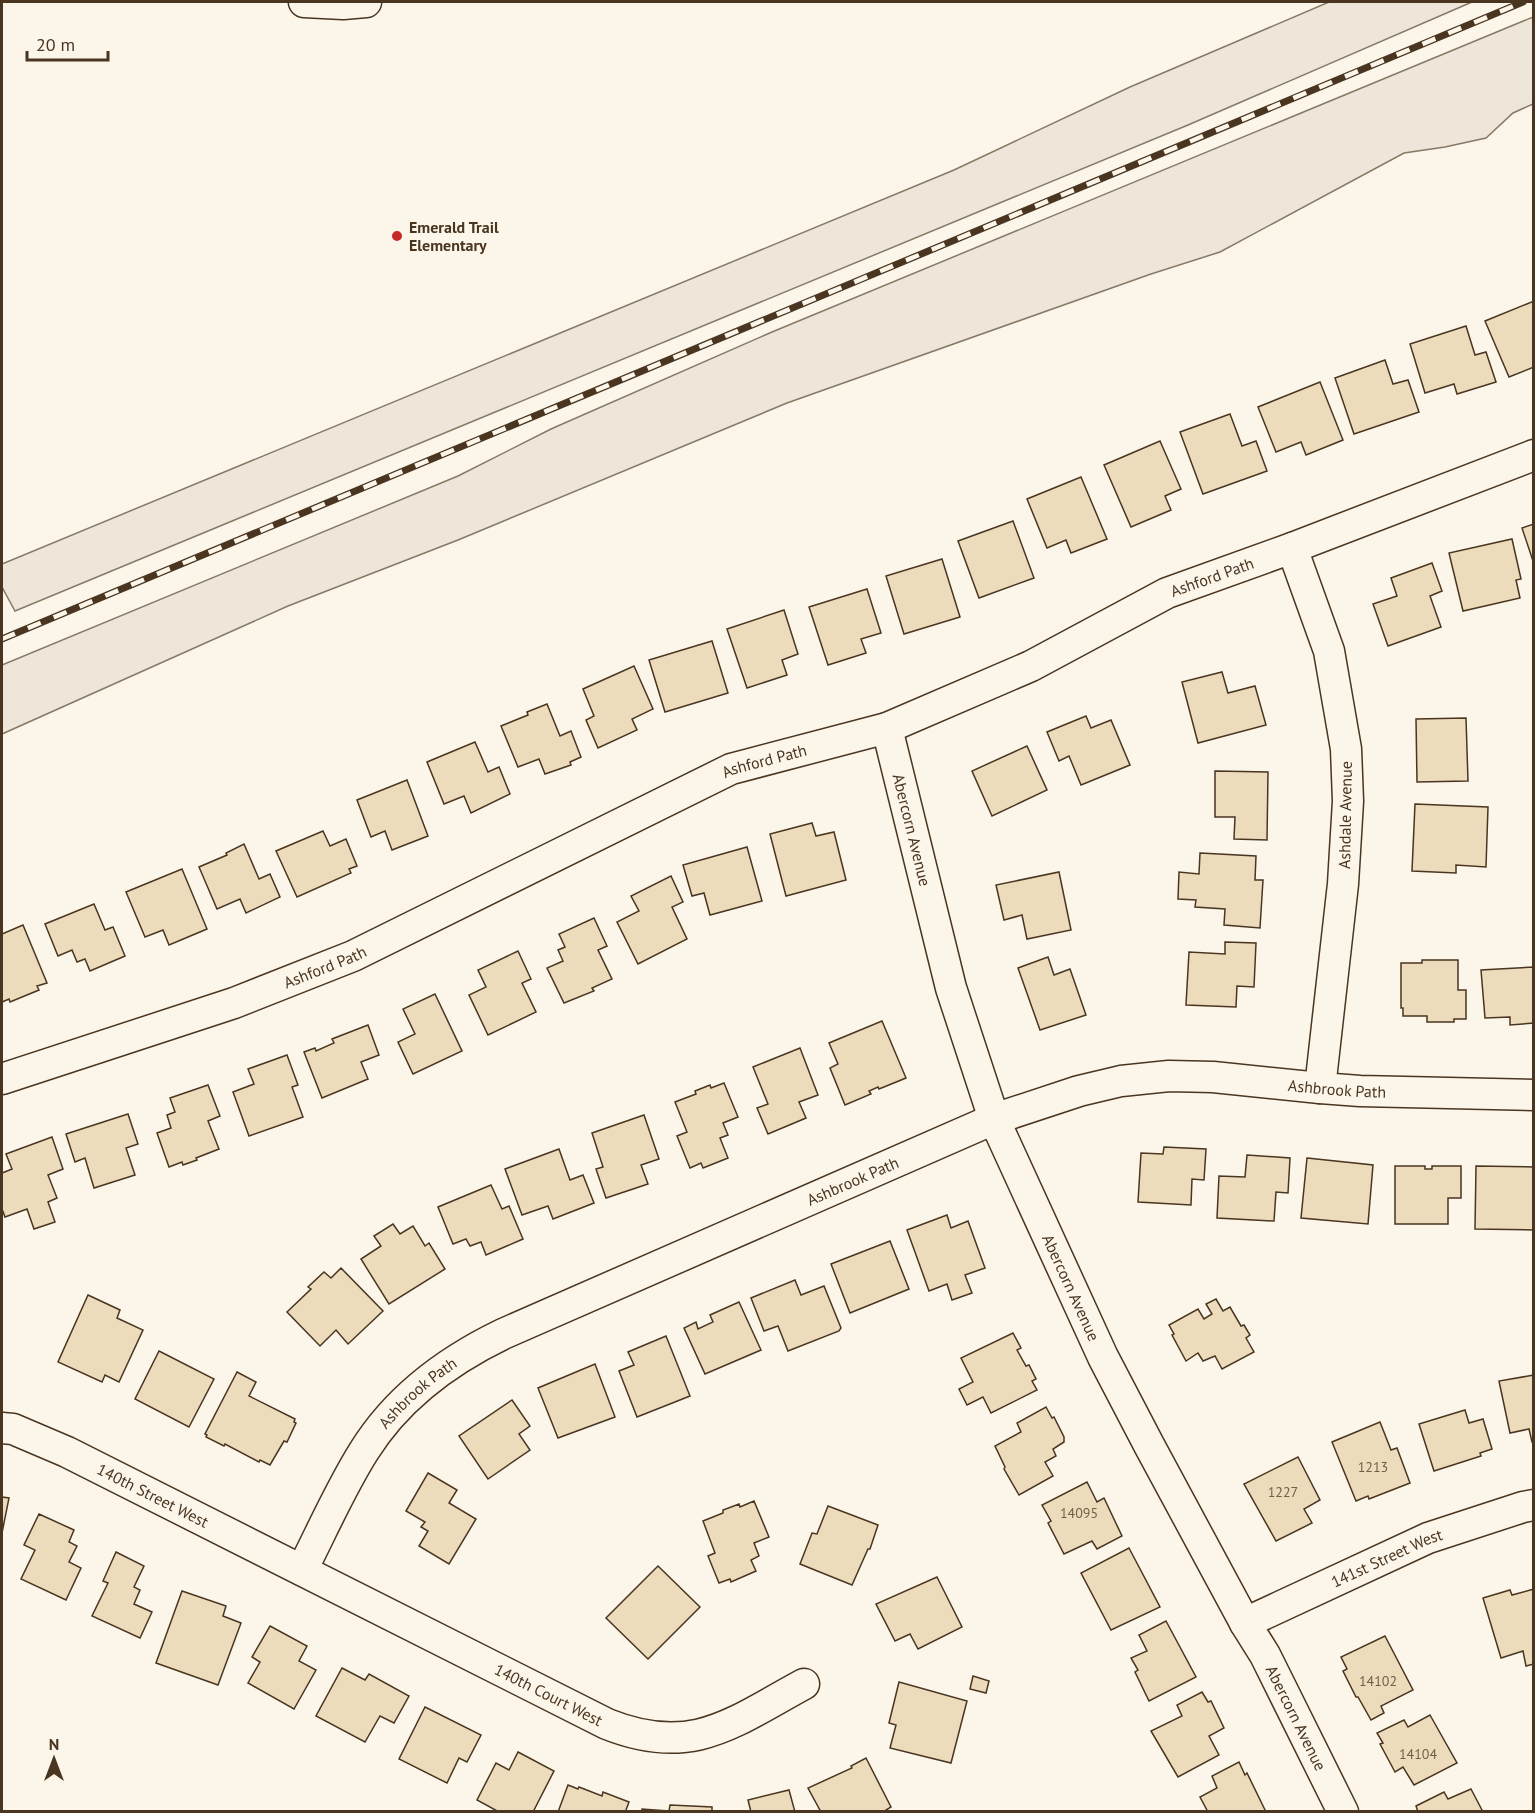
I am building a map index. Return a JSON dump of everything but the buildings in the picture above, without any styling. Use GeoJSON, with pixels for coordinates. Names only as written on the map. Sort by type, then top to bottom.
{"type":"FeatureCollection","features":[{"type":"Feature","properties":{"kind":"street"},"geometry":{"type":"LineString","coordinates":[[304,2],[343,4],[366,2]]}},
{"type":"Feature","properties":{"kind":"street","name":"Ashford Path"},"geometry":{"type":"LineString","coordinates":[[2,1079],[234,1003],[352,956],[732,769],[887,728],[1031,666],[1167,592],[1292,548],[1533,455]]}},
{"type":"Feature","properties":{"kind":"street","name":"Ashdale Avenue"},"geometry":{"type":"LineString","coordinates":[[1292,548],[1329,651],[1346,749],[1348,801],[1343,884],[1320,1088]]}},
{"type":"Feature","properties":{"kind":"street","name":"Abercorn Avenue"},"geometry":{"type":"LineString","coordinates":[[887,728],[951,988],[994,1119],[1103,1357],[1245,1623],[1265,1655],[1343,1812]]}},
{"type":"Feature","properties":{"kind":"street","name":"Ashbrook Path"},"geometry":{"type":"LineString","coordinates":[[302,1570],[364,1450],[402,1402],[449,1363],[503,1334],[994,1119],[1079,1091],[1121,1081],[1169,1076],[1213,1077],[1320,1088],[1533,1095]]}},
{"type":"Feature","properties":{"kind":"street","name":"140th Street West"},"geometry":{"type":"LineString","coordinates":[[2,1428],[13,1429],[67,1452],[302,1570]]}},
{"type":"Feature","properties":{"kind":"street","name":"141st Street West"},"geometry":{"type":"LineString","coordinates":[[1245,1623],[1428,1538],[1533,1505]]}},
{"type":"Feature","properties":{"kind":"street","name":"140th Court West"},"geometry":{"type":"LineString","coordinates":[[302,1570],[607,1724],[646,1737],[687,1737],[726,1727],[804,1683]]}},
{"type":"Feature","properties":{"kind":"shaded area"},"geometry":{"type":"Polygon","coordinates":[[[1329,2],[1472,2],[1188,125],[15,611],[2,587],[2,564],[954,170],[1130,87],[1329,2]]]}},
{"type":"Feature","properties":{"kind":"shaded area"},"geometry":{"type":"Polygon","coordinates":[[[1533,17],[1533,104],[1513,113],[1486,138],[1404,153],[1220,252],[1151,274],[787,403],[458,540],[288,606],[2,734],[2,665],[458,476],[551,429],[772,332],[1533,17]]]}},
{"type":"Feature","properties":{"kind":"railway"},"geometry":{"type":"LineString","coordinates":[[2,639],[1523,2]]}},
{"type":"Feature","properties":{"kind":"place","name":"Emerald Trail Elementary"},"geometry":{"type":"Point","coordinates":[397,236]}}]}
